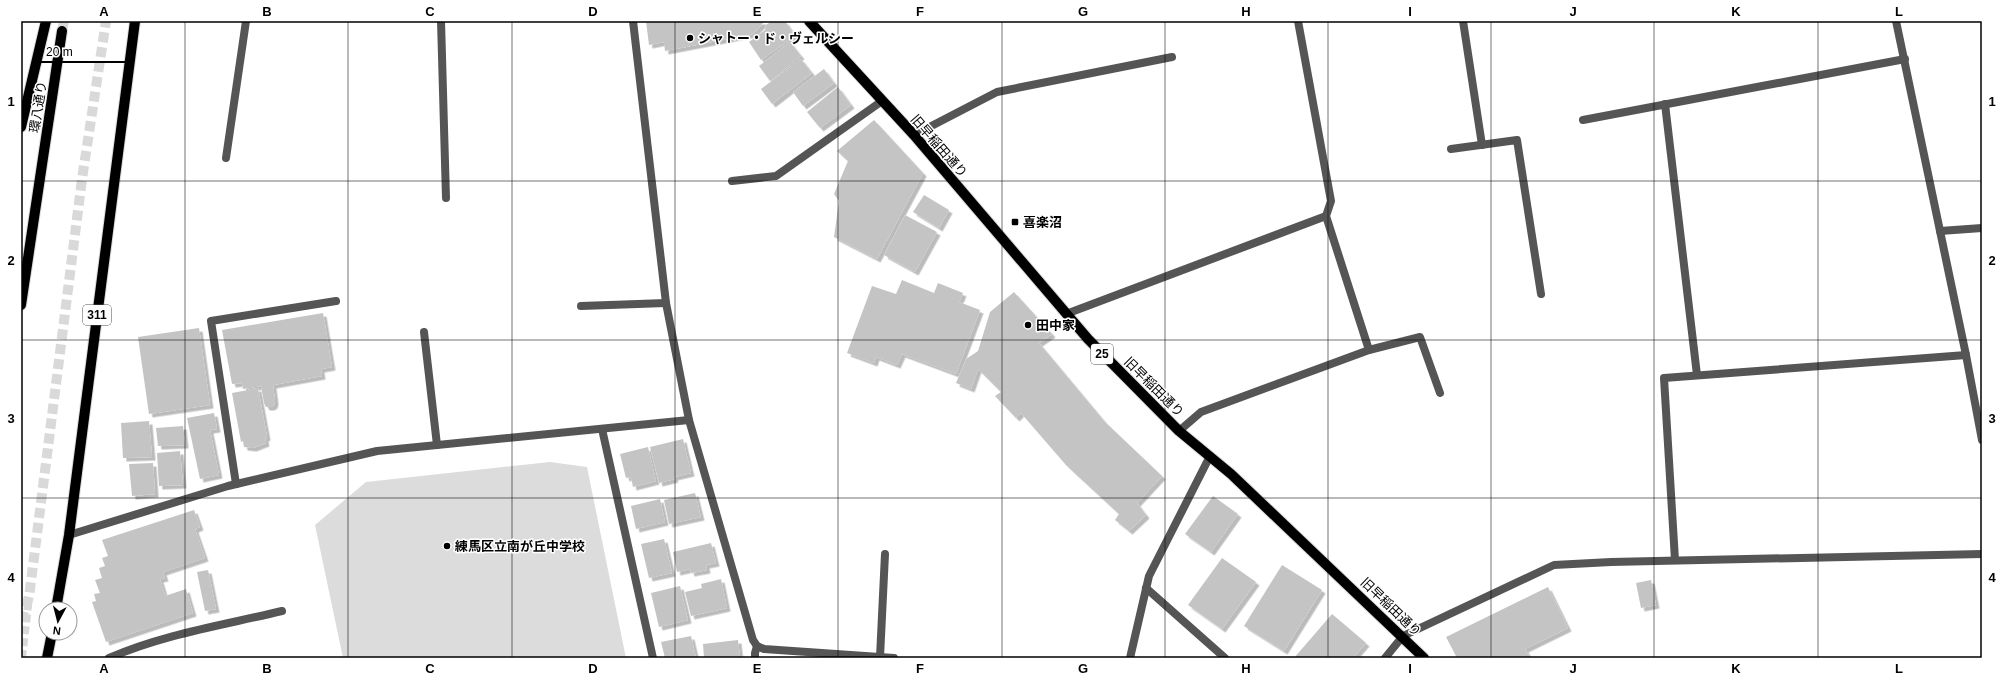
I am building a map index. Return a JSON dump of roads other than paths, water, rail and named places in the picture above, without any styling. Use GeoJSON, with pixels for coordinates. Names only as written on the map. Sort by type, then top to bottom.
{"type":"FeatureCollection","features":[{"type":"Feature","properties":{"kind":"main road"},"geometry":{"type":"LineString","coordinates":[[21,127],[46,21]]}},
{"type":"Feature","properties":{"kind":"main road","name":"311"},"geometry":{"type":"LineString","coordinates":[[57,601],[69,535],[135,21]]}},
{"type":"Feature","properties":{"kind":"main road","name":"旧早稲田通り"},"geometry":{"type":"LineString","coordinates":[[809,21],[914,135],[1088,339],[1179,431],[1232,474],[1403,636],[1424,658]]}},
{"type":"Feature","properties":{"kind":"main road","name":"環八通り"},"geometry":{"type":"LineString","coordinates":[[21,305],[62,31]]}},
{"type":"Feature","properties":{"kind":"main road"},"geometry":{"type":"LineString","coordinates":[[47,658],[50,641]]}},
{"type":"Feature","properties":{"kind":"street"},"geometry":{"type":"LineString","coordinates":[[226,158],[246,21]]}},
{"type":"Feature","properties":{"kind":"street"},"geometry":{"type":"LineString","coordinates":[[441,21],[446,198]]}},
{"type":"Feature","properties":{"kind":"street"},"geometry":{"type":"LineString","coordinates":[[633,21],[666,303],[689,420],[753,640],[757,646],[764,649],[894,658]]}},
{"type":"Feature","properties":{"kind":"street"},"geometry":{"type":"LineString","coordinates":[[1298,21],[1332,201],[1326,216],[1369,350]]}},
{"type":"Feature","properties":{"kind":"street"},"geometry":{"type":"LineString","coordinates":[[1463,21],[1482,145]]}},
{"type":"Feature","properties":{"kind":"street"},"geometry":{"type":"LineString","coordinates":[[1896,21],[1966,355],[1982,440]]}},
{"type":"Feature","properties":{"kind":"street"},"geometry":{"type":"LineString","coordinates":[[914,135],[997,92],[1172,57]]}},
{"type":"Feature","properties":{"kind":"street"},"geometry":{"type":"LineString","coordinates":[[1583,120],[1905,59]]}},
{"type":"Feature","properties":{"kind":"street"},"geometry":{"type":"LineString","coordinates":[[732,181],[776,176],[882,101]]}},
{"type":"Feature","properties":{"kind":"street"},"geometry":{"type":"LineString","coordinates":[[1665,104],[1697,376]]}},
{"type":"Feature","properties":{"kind":"street"},"geometry":{"type":"LineString","coordinates":[[1451,149],[1517,140],[1541,294]]}},
{"type":"Feature","properties":{"kind":"street"},"geometry":{"type":"LineString","coordinates":[[1066,314],[1326,216]]}},
{"type":"Feature","properties":{"kind":"street"},"geometry":{"type":"LineString","coordinates":[[1940,231],[1982,228]]}},
{"type":"Feature","properties":{"kind":"street"},"geometry":{"type":"LineString","coordinates":[[236,484],[211,321],[336,301]]}},
{"type":"Feature","properties":{"kind":"street"},"geometry":{"type":"LineString","coordinates":[[581,306],[666,303]]}},
{"type":"Feature","properties":{"kind":"street"},"geometry":{"type":"LineString","coordinates":[[424,332],[436,445]]}},
{"type":"Feature","properties":{"kind":"street"},"geometry":{"type":"LineString","coordinates":[[1179,431],[1201,412],[1369,350],[1420,337],[1440,393]]}},
{"type":"Feature","properties":{"kind":"street"},"geometry":{"type":"LineString","coordinates":[[1676,560],[1664,378],[1966,355]]}},
{"type":"Feature","properties":{"kind":"street"},"geometry":{"type":"LineString","coordinates":[[69,535],[236,484],[378,451],[689,420]]}},
{"type":"Feature","properties":{"kind":"street"},"geometry":{"type":"LineString","coordinates":[[602,429],[653,658]]}},
{"type":"Feature","properties":{"kind":"street"},"geometry":{"type":"LineString","coordinates":[[1130,658],[1149,576],[1210,456]]}},
{"type":"Feature","properties":{"kind":"street"},"geometry":{"type":"LineString","coordinates":[[880,657],[885,554]]}},
{"type":"Feature","properties":{"kind":"street"},"geometry":{"type":"LineString","coordinates":[[1385,658],[1403,636],[1554,565],[1676,560],[1982,554]]}},
{"type":"Feature","properties":{"kind":"street"},"geometry":{"type":"LineString","coordinates":[[1146,588],[1225,658]]}},
{"type":"Feature","properties":{"kind":"street"},"geometry":{"type":"LineString","coordinates":[[110,658],[130,649],[169,636],[282,611]]}},
{"type":"Feature","properties":{"kind":"street"},"geometry":{"type":"LineString","coordinates":[[755,658],[754,653],[757,646]]}},
{"type":"Feature","properties":{"kind":"tunnel"},"geometry":{"type":"LineString","coordinates":[[62,31],[64,21]]}},
{"type":"Feature","properties":{"kind":"tunnel"},"geometry":{"type":"LineString","coordinates":[[21,621],[29,597],[82,179],[106,21]]}},
{"type":"Feature","properties":{"kind":"tunnel"},"geometry":{"type":"LineString","coordinates":[[22,658],[29,597]]}},
{"type":"Feature","properties":{"kind":"place","name":"シャトー・ド・ヴェルシー"},"geometry":{"type":"Point","coordinates":[690,38]}},
{"type":"Feature","properties":{"kind":"place","name":"喜楽沼"},"geometry":{"type":"Point","coordinates":[1015,222]}},
{"type":"Feature","properties":{"kind":"place","name":"田中家"},"geometry":{"type":"Point","coordinates":[1028,325]}},
{"type":"Feature","properties":{"kind":"place","name":"練馬区立南が丘中学校"},"geometry":{"type":"Point","coordinates":[447,546]}}]}
